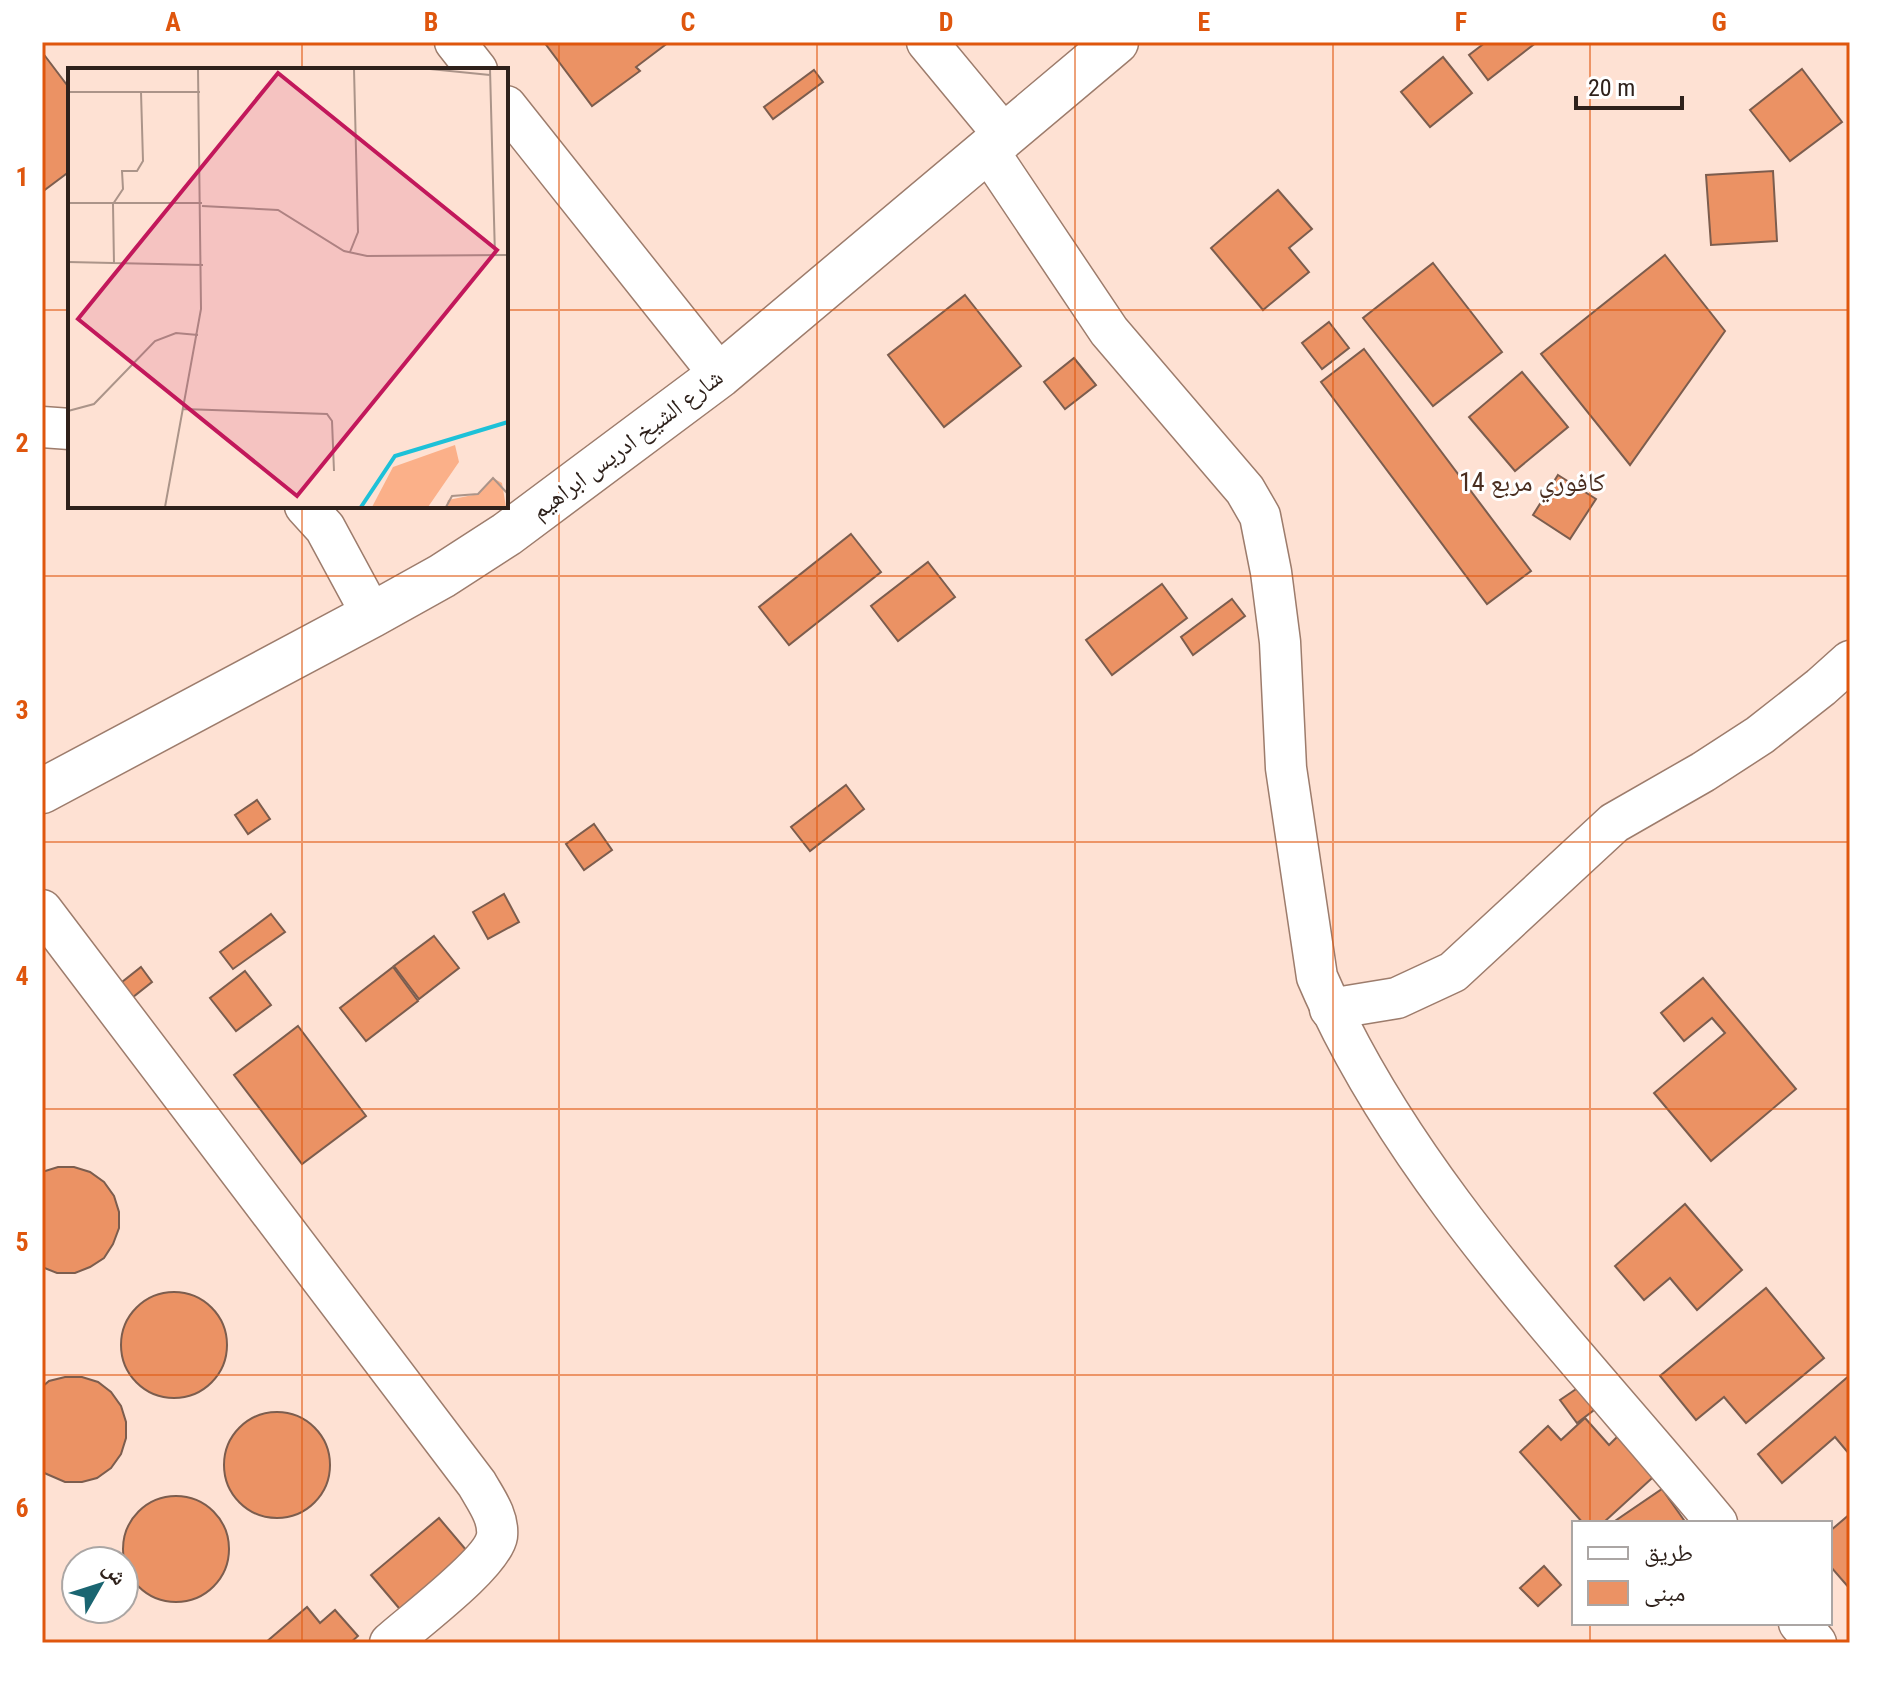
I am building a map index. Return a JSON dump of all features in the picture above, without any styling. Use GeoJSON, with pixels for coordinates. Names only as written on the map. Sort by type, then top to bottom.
{"type":"FeatureCollection","features":[{"type":"Feature","properties":{"kind":"street"},"geometry":{"type":"LineString","coordinates":[[455,42],[475,68]]}},
{"type":"Feature","properties":{"kind":"street"},"geometry":{"type":"LineString","coordinates":[[927,42],[996,142],[1109,331],[1245,490],[1260,516],[1280,642],[1288,783],[1317,977],[1330,1009],[1382,1105],[1433,1178],[1519,1287],[1715,1521]]}},
{"type":"Feature","properties":{"kind":"street","name":"شارع الشيخ ادريس ابراهيم"},"geometry":{"type":"LineString","coordinates":[[42,791],[372,615],[442,576],[507,534],[720,375],[1116,42]]}},
{"type":"Feature","properties":{"kind":"street"},"geometry":{"type":"LineString","coordinates":[[508,109],[720,375]]}},
{"type":"Feature","properties":{"kind":"street"},"geometry":{"type":"LineString","coordinates":[[42,427],[68,429]]}},
{"type":"Feature","properties":{"kind":"street"},"geometry":{"type":"LineString","coordinates":[[307,508],[325,528],[372,615]]}},
{"type":"Feature","properties":{"kind":"street"},"geometry":{"type":"LineString","coordinates":[[1330,1009],[1397,998],[1453,972],[1614,823],[1760,735],[1850,661]]}},
{"type":"Feature","properties":{"kind":"street"},"geometry":{"type":"LineString","coordinates":[[42,910],[477,1484],[494,1512],[497,1538],[483,1562],[390,1643]]}},
{"type":"Feature","properties":{"kind":"street"},"geometry":{"type":"LineString","coordinates":[[1801,1625],[1816,1643]]}},
{"type":"Feature","properties":{"kind":"building"},"geometry":{"type":"Polygon","coordinates":[[[544,42],[669,42],[636,67],[640,71],[592,106],[544,42]]]}},
{"type":"Feature","properties":{"kind":"building"},"geometry":{"type":"Polygon","coordinates":[[[1486,42],[1537,42],[1488,80],[1469,55],[1486,42]]]}},
{"type":"Feature","properties":{"kind":"building"},"geometry":{"type":"Polygon","coordinates":[[[42,52],[68,86],[68,172],[42,192],[42,52]]]}},
{"type":"Feature","properties":{"kind":"building"},"geometry":{"type":"Polygon","coordinates":[[[1443,57],[1472,93],[1430,127],[1401,92],[1443,57]]]}},
{"type":"Feature","properties":{"kind":"building"},"geometry":{"type":"Polygon","coordinates":[[[1802,69],[1842,122],[1790,161],[1750,110],[1802,69]]]}},
{"type":"Feature","properties":{"kind":"building"},"geometry":{"type":"Polygon","coordinates":[[[814,70],[823,82],[773,119],[764,107],[814,70]]]}},
{"type":"Feature","properties":{"kind":"building"},"geometry":{"type":"Polygon","coordinates":[[[1773,171],[1777,241],[1711,245],[1706,175],[1773,171]]]}},
{"type":"Feature","properties":{"kind":"building"},"geometry":{"type":"Polygon","coordinates":[[[1278,190],[1312,229],[1289,248],[1309,272],[1263,310],[1211,248],[1278,190]]]}},
{"type":"Feature","properties":{"kind":"building"},"geometry":{"type":"Polygon","coordinates":[[[1665,255],[1725,331],[1630,465],[1541,354],[1665,255]]]}},
{"type":"Feature","properties":{"kind":"building"},"geometry":{"type":"Polygon","coordinates":[[[1433,263],[1502,352],[1433,406],[1363,318],[1433,263]]]}},
{"type":"Feature","properties":{"kind":"building"},"geometry":{"type":"Polygon","coordinates":[[[965,295],[1021,366],[944,427],[888,355],[965,295]]]}},
{"type":"Feature","properties":{"kind":"building"},"geometry":{"type":"Polygon","coordinates":[[[1329,322],[1349,348],[1322,369],[1302,343],[1329,322]]]}},
{"type":"Feature","properties":{"kind":"building"},"geometry":{"type":"Polygon","coordinates":[[[1364,349],[1531,571],[1487,604],[1321,382],[1364,349]]]}},
{"type":"Feature","properties":{"kind":"building"},"geometry":{"type":"Polygon","coordinates":[[[1074,358],[1096,385],[1065,409],[1044,382],[1074,358]]]}},
{"type":"Feature","properties":{"kind":"building"},"geometry":{"type":"Polygon","coordinates":[[[1522,372],[1568,427],[1515,471],[1469,417],[1522,372]]]}},
{"type":"Feature","properties":{"kind":"building"},"geometry":{"type":"Polygon","coordinates":[[[1558,475],[1596,499],[1570,539],[1533,515],[1558,475]]]}},
{"type":"Feature","properties":{"kind":"building"},"geometry":{"type":"Polygon","coordinates":[[[851,534],[881,572],[789,645],[759,607],[851,534]]]}},
{"type":"Feature","properties":{"kind":"building"},"geometry":{"type":"Polygon","coordinates":[[[928,562],[955,597],[898,641],[871,606],[928,562]]]}},
{"type":"Feature","properties":{"kind":"building"},"geometry":{"type":"Polygon","coordinates":[[[1162,584],[1187,618],[1112,675],[1086,640],[1162,584]]]}},
{"type":"Feature","properties":{"kind":"building"},"geometry":{"type":"Polygon","coordinates":[[[1232,599],[1245,616],[1193,655],[1181,637],[1232,599]]]}},
{"type":"Feature","properties":{"kind":"building"},"geometry":{"type":"Polygon","coordinates":[[[846,785],[864,809],[810,851],[791,827],[846,785]]]}},
{"type":"Feature","properties":{"kind":"building"},"geometry":{"type":"Polygon","coordinates":[[[257,800],[270,819],[248,834],[235,815],[257,800]]]}},
{"type":"Feature","properties":{"kind":"building"},"geometry":{"type":"Polygon","coordinates":[[[594,824],[612,850],[584,870],[566,844],[594,824]]]}},
{"type":"Feature","properties":{"kind":"building"},"geometry":{"type":"Polygon","coordinates":[[[504,894],[519,922],[488,939],[473,912],[504,894]]]}},
{"type":"Feature","properties":{"kind":"building"},"geometry":{"type":"Polygon","coordinates":[[[271,914],[285,932],[233,969],[220,952],[271,914]]]}},
{"type":"Feature","properties":{"kind":"building"},"geometry":{"type":"Polygon","coordinates":[[[434,936],[459,968],[419,999],[394,966],[434,936]]]}},
{"type":"Feature","properties":{"kind":"building"},"geometry":{"type":"Polygon","coordinates":[[[141,967],[152,982],[128,1001],[117,986],[141,967]]]}},
{"type":"Feature","properties":{"kind":"building"},"geometry":{"type":"Polygon","coordinates":[[[393,967],[418,1001],[366,1041],[340,1008],[393,967]]]}},
{"type":"Feature","properties":{"kind":"building"},"geometry":{"type":"Polygon","coordinates":[[[245,971],[271,1005],[236,1031],[210,998],[245,971]]]}},
{"type":"Feature","properties":{"kind":"building"},"geometry":{"type":"Polygon","coordinates":[[[1703,978],[1796,1089],[1711,1161],[1654,1093],[1725,1033],[1712,1018],[1684,1041],[1661,1013],[1703,978]]]}},
{"type":"Feature","properties":{"kind":"building"},"geometry":{"type":"Polygon","coordinates":[[[298,1026],[366,1116],[302,1164],[234,1075],[298,1026]]]}},
{"type":"Feature","properties":{"kind":"building"},"geometry":{"type":"Polygon","coordinates":[[[58,1167],[74,1167],[90,1172],[104,1182],[114,1196],[119,1212],[119,1228],[104,1258],[75,1273],[57,1273],[42,1267],[42,1172],[58,1167]]]}},
{"type":"Feature","properties":{"kind":"building"},"geometry":{"type":"Polygon","coordinates":[[[1685,1204],[1742,1270],[1697,1310],[1670,1278],[1644,1300],[1615,1266],[1685,1204]]]}},
{"type":"Feature","properties":{"kind":"building"},"geometry":{"type":"Polygon","coordinates":[[[1766,1288],[1824,1358],[1746,1423],[1724,1397],[1696,1420],[1660,1376],[1766,1288]]]}},
{"type":"Feature","properties":{"kind":"building"},"geometry":{"type":"Polygon","coordinates":[[[174,1292],[194,1296],[211,1308],[223,1325],[227,1345],[223,1365],[211,1382],[194,1394],[174,1398],[154,1394],[137,1382],[125,1365],[121,1345],[125,1325],[137,1308],[154,1296],[174,1292]]]}},
{"type":"Feature","properties":{"kind":"building"},"geometry":{"type":"Polygon","coordinates":[[[1850,1375],[1850,1455],[1835,1437],[1782,1483],[1758,1454],[1850,1375]]]}},
{"type":"Feature","properties":{"kind":"building"},"geometry":{"type":"Polygon","coordinates":[[[82,1377],[98,1382],[111,1392],[121,1406],[126,1422],[126,1438],[121,1454],[111,1468],[97,1478],[82,1482],[65,1482],[42,1472],[42,1387],[49,1381],[82,1377]]]}},
{"type":"Feature","properties":{"kind":"building"},"geometry":{"type":"Polygon","coordinates":[[[1582,1385],[1598,1407],[1577,1423],[1560,1400],[1582,1385]]]}},
{"type":"Feature","properties":{"kind":"building"},"geometry":{"type":"Polygon","coordinates":[[[277,1412],[297,1416],[314,1428],[326,1445],[330,1465],[326,1485],[314,1502],[297,1514],[277,1518],[257,1514],[240,1502],[228,1485],[224,1465],[228,1445],[240,1428],[257,1416],[277,1412]]]}},
{"type":"Feature","properties":{"kind":"building"},"geometry":{"type":"Polygon","coordinates":[[[1585,1418],[1609,1445],[1625,1429],[1662,1469],[1605,1521],[1581,1521],[1520,1452],[1548,1426],[1561,1440],[1585,1418]]]}},
{"type":"Feature","properties":{"kind":"building"},"geometry":{"type":"Polygon","coordinates":[[[1662,1489],[1685,1521],[1615,1521],[1662,1489]]]}},
{"type":"Feature","properties":{"kind":"building"},"geometry":{"type":"Polygon","coordinates":[[[176,1496],[205,1505],[220,1520],[228,1539],[228,1559],[220,1578],[196,1598],[176,1602],[156,1598],[140,1587],[140,1545],[123,1545],[127,1529],[139,1512],[156,1500],[176,1496]]]}},
{"type":"Feature","properties":{"kind":"building"},"geometry":{"type":"Polygon","coordinates":[[[1850,1514],[1850,1589],[1832,1568],[1832,1529],[1850,1514]]]}},
{"type":"Feature","properties":{"kind":"building"},"geometry":{"type":"Polygon","coordinates":[[[439,1518],[472,1557],[404,1614],[371,1575],[439,1518]]]}},
{"type":"Feature","properties":{"kind":"building"},"geometry":{"type":"Polygon","coordinates":[[[1544,1566],[1561,1585],[1538,1606],[1520,1588],[1544,1566]]]}},
{"type":"Feature","properties":{"kind":"building"},"geometry":{"type":"Polygon","coordinates":[[[307,1607],[320,1623],[335,1610],[358,1636],[350,1643],[265,1643],[307,1607]]]}},
{"type":"Feature","properties":{"kind":"district","name":"كافوري مربع 14"},"geometry":{"type":"Point","coordinates":[1532,482]}}]}
